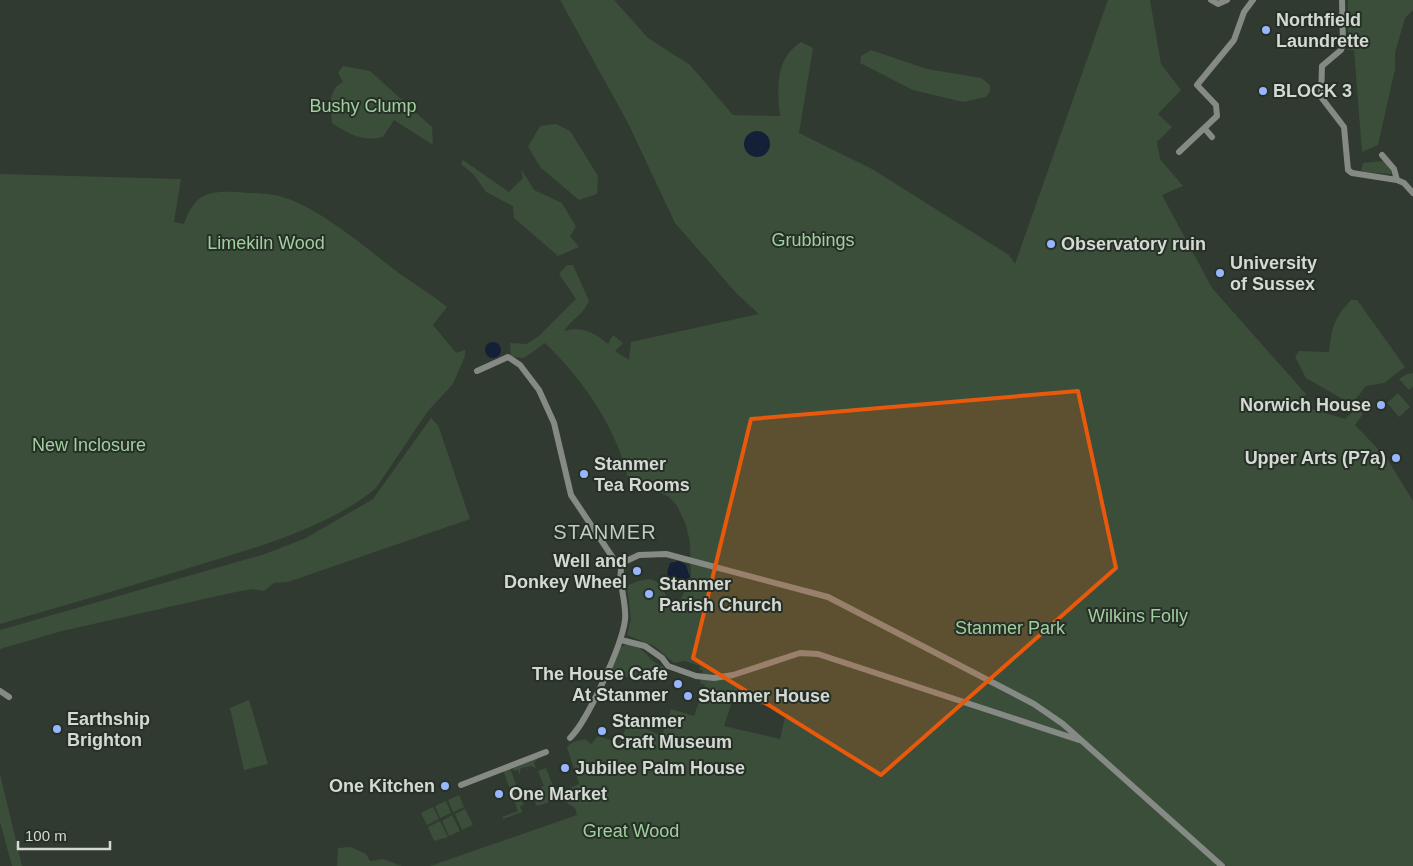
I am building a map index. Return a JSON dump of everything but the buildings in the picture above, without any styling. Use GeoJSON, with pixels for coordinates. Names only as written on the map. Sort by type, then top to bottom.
{"type":"FeatureCollection","features":[{"type":"Feature","properties":{"kind":"street"},"geometry":{"type":"LineString","coordinates":[[1211,0],[1218,4],[1227,0]]}},
{"type":"Feature","properties":{"kind":"street"},"geometry":{"type":"LineString","coordinates":[[1179,152],[1216,118],[1218,110],[1197,85],[1234,40],[1244,12],[1253,0]]}},
{"type":"Feature","properties":{"kind":"street"},"geometry":{"type":"LineString","coordinates":[[1342,0],[1342,48],[1323,64],[1321,94],[1344,127],[1348,169],[1352,173],[1401,182],[1413,182]]}},
{"type":"Feature","properties":{"kind":"street"},"geometry":{"type":"LineString","coordinates":[[1205,129],[1212,137]]}},
{"type":"Feature","properties":{"kind":"street"},"geometry":{"type":"LineString","coordinates":[[1382,155],[1394,169],[1401,182],[1413,193]]}},
{"type":"Feature","properties":{"kind":"street"},"geometry":{"type":"LineString","coordinates":[[477,371],[508,357],[520,365],[533,382],[554,423],[571,495],[615,561],[622,563],[639,555],[666,554],[816,592],[1034,704],[1063,724],[1222,866]]}},
{"type":"Feature","properties":{"kind":"street"},"geometry":{"type":"LineString","coordinates":[[570,738],[587,713],[620,640],[625,614],[625,599],[620,574],[622,563]]}},
{"type":"Feature","properties":{"kind":"street"},"geometry":{"type":"LineString","coordinates":[[620,640],[645,646],[662,658],[668,666],[696,676],[714,678],[733,675],[800,653],[818,654],[1079,740]]}},
{"type":"Feature","properties":{"kind":"street"},"geometry":{"type":"LineString","coordinates":[[0,692],[9,698]]}},
{"type":"Feature","properties":{"kind":"street"},"geometry":{"type":"LineString","coordinates":[[461,785],[546,752]]}},
{"type":"Feature","properties":{"kind":"highlighted area"},"geometry":{"type":"Polygon","coordinates":[[[1078,391],[1116,568],[881,775],[693,658],[751,419],[1078,391]]]}},
{"type":"Feature","properties":{"kind":"green space","name":"Stanmer Park"},"geometry":{"type":"Polygon","coordinates":[[[560,0],[614,0],[648,38],[690,65],[733,115],[780,116],[778,85],[786,57],[801,42],[813,48],[799,133],[872,169],[1009,255],[1015,264],[1108,0],[1150,0],[1161,64],[1181,90],[1158,114],[1172,127],[1157,142],[1160,159],[1183,186],[1162,195],[1212,288],[1306,394],[1299,405],[1345,419],[1357,408],[1363,414],[1355,425],[1386,457],[1413,501],[1413,866],[430,866],[577,815],[575,808],[564,801],[560,792],[579,784],[567,747],[573,742],[585,739],[591,744],[598,736],[619,743],[629,721],[662,736],[671,709],[694,716],[705,685],[700,683],[703,671],[699,669],[700,666],[685,661],[674,663],[654,646],[627,635],[631,619],[627,586],[644,580],[650,579],[655,581],[663,589],[671,605],[676,607],[690,583],[690,542],[686,525],[677,506],[669,497],[649,487],[629,482],[617,443],[597,406],[573,373],[545,343],[524,358],[511,357],[510,343],[527,344],[540,335],[576,299],[559,274],[567,265],[573,265],[589,301],[564,331],[576,329],[587,331],[598,336],[608,344],[613,335],[623,343],[615,351],[629,360],[631,342],[759,314],[737,294],[675,223],[628,123],[560,0]],[[734,695],[724,726],[780,739],[786,712],[739,698],[740,695],[734,695]]]}},
{"type":"Feature","properties":{"kind":"green space"},"geometry":{"type":"Polygon","coordinates":[[[1348,0],[1413,0],[1413,10],[1405,18],[1395,53],[1395,69],[1378,145],[1362,152],[1354,50],[1348,50],[1348,0]]]}},
{"type":"Feature","properties":{"kind":"green space"},"geometry":{"type":"Polygon","coordinates":[[[871,50],[927,69],[981,78],[990,85],[990,92],[986,97],[963,102],[913,90],[860,63],[861,56],[871,50]]]}},
{"type":"Feature","properties":{"kind":"green space","name":"Bushy Clump"},"geometry":{"type":"Polygon","coordinates":[[[343,66],[370,71],[432,127],[433,145],[394,120],[383,137],[376,138],[356,136],[332,123],[332,94],[338,85],[343,82],[338,73],[343,66]]]}},
{"type":"Feature","properties":{"kind":"green space"},"geometry":{"type":"Polygon","coordinates":[[[556,124],[570,131],[598,176],[597,194],[579,200],[541,168],[528,147],[540,126],[556,124]]]}},
{"type":"Feature","properties":{"kind":"green space"},"geometry":{"type":"Polygon","coordinates":[[[463,160],[509,192],[523,178],[521,169],[534,190],[562,203],[576,227],[570,236],[579,247],[558,256],[514,218],[513,206],[486,192],[474,175],[461,164],[463,160]]]}},
{"type":"Feature","properties":{"kind":"green space"},"geometry":{"type":"Polygon","coordinates":[[[1383,161],[1387,163],[1392,174],[1361,170],[1363,163],[1383,161]]]}},
{"type":"Feature","properties":{"kind":"green space"},"geometry":{"type":"Polygon","coordinates":[[[0,174],[181,179],[174,222],[184,224],[197,201],[202,197],[217,192],[260,193],[290,199],[323,216],[447,307],[433,325],[456,353],[465,350],[465,356],[453,384],[428,411],[376,488],[336,515],[264,545],[0,624],[0,174]]]}},
{"type":"Feature","properties":{"kind":"green space"},"geometry":{"type":"Polygon","coordinates":[[[1351,300],[1357,300],[1405,367],[1384,383],[1366,386],[1355,400],[1346,401],[1306,378],[1295,357],[1299,351],[1329,352],[1334,324],[1351,300]]]}},
{"type":"Feature","properties":{"kind":"green space"},"geometry":{"type":"Polygon","coordinates":[[[1413,373],[1413,387],[1409,390],[1399,379],[1413,373]]]}},
{"type":"Feature","properties":{"kind":"green space"},"geometry":{"type":"Polygon","coordinates":[[[1398,393],[1410,407],[1399,417],[1387,403],[1398,393]]]}},
{"type":"Feature","properties":{"kind":"green space"},"geometry":{"type":"Polygon","coordinates":[[[431,418],[438,425],[470,519],[288,582],[274,583],[264,591],[252,589],[231,593],[62,631],[0,649],[0,630],[265,554],[306,538],[373,499],[431,418]]]}},
{"type":"Feature","properties":{"kind":"green space"},"geometry":{"type":"Polygon","coordinates":[[[628,644],[640,648],[654,661],[664,667],[662,675],[644,670],[638,681],[609,670],[619,647],[628,644]]]}},
{"type":"Feature","properties":{"kind":"green space"},"geometry":{"type":"Polygon","coordinates":[[[249,700],[268,764],[244,770],[230,708],[249,700]]]}},
{"type":"Feature","properties":{"kind":"green space"},"geometry":{"type":"Polygon","coordinates":[[[539,757],[534,763],[536,769],[532,766],[526,767],[527,772],[525,767],[520,769],[520,775],[518,770],[514,771],[512,767],[539,757]]]}},
{"type":"Feature","properties":{"kind":"green space"},"geometry":{"type":"Polygon","coordinates":[[[510,768],[518,790],[515,791],[519,802],[522,801],[524,805],[520,806],[522,812],[503,819],[502,817],[518,811],[503,770],[510,768]]]}},
{"type":"Feature","properties":{"kind":"green space"},"geometry":{"type":"Polygon","coordinates":[[[546,768],[558,799],[537,806],[533,798],[536,794],[537,796],[543,794],[541,787],[544,786],[538,771],[546,768]]]}},
{"type":"Feature","properties":{"kind":"green space"},"geometry":{"type":"Polygon","coordinates":[[[0,774],[22,866],[12,866],[0,822],[0,774]]]}},
{"type":"Feature","properties":{"kind":"green space"},"geometry":{"type":"Polygon","coordinates":[[[459,795],[464,807],[453,812],[448,800],[459,795]]]}},
{"type":"Feature","properties":{"kind":"green space"},"geometry":{"type":"Polygon","coordinates":[[[446,801],[451,813],[440,818],[435,806],[446,801]]]}},
{"type":"Feature","properties":{"kind":"green space"},"geometry":{"type":"Polygon","coordinates":[[[433,807],[439,819],[427,825],[421,813],[433,807]]]}},
{"type":"Feature","properties":{"kind":"green space"},"geometry":{"type":"Polygon","coordinates":[[[465,809],[473,825],[462,830],[455,814],[465,809]]]}},
{"type":"Feature","properties":{"kind":"green space"},"geometry":{"type":"Polygon","coordinates":[[[452,815],[460,831],[449,836],[442,821],[452,815]]]}},
{"type":"Feature","properties":{"kind":"green space"},"geometry":{"type":"Polygon","coordinates":[[[440,821],[448,837],[434,841],[428,827],[440,821]]]}},
{"type":"Feature","properties":{"kind":"green space"},"geometry":{"type":"Polygon","coordinates":[[[351,847],[366,854],[370,861],[383,859],[402,866],[337,866],[338,848],[351,847]]]}},
{"type":"Feature","properties":{"kind":"water"},"geometry":{"type":"Polygon","coordinates":[[[757,131],[766,135],[770,144],[766,153],[757,157],[748,153],[744,144],[748,135],[757,131]]]}},
{"type":"Feature","properties":{"kind":"water"},"geometry":{"type":"Polygon","coordinates":[[[493,342],[499,344],[501,350],[499,356],[493,358],[487,356],[485,350],[487,344],[493,342]]]}},
{"type":"Feature","properties":{"kind":"water"},"geometry":{"type":"Polygon","coordinates":[[[679,561],[686,565],[690,578],[688,585],[682,589],[673,586],[667,573],[670,563],[679,561]]]}},
{"type":"Feature","properties":{"kind":"place","name":"Northfield Laundrette"},"geometry":{"type":"Point","coordinates":[1266,30]}},
{"type":"Feature","properties":{"kind":"place","name":"BLOCK 3"},"geometry":{"type":"Point","coordinates":[1263,91]}},
{"type":"Feature","properties":{"kind":"place","name":"Observatory ruin"},"geometry":{"type":"Point","coordinates":[1051,244]}},
{"type":"Feature","properties":{"kind":"place","name":"University of Sussex"},"geometry":{"type":"Point","coordinates":[1220,273]}},
{"type":"Feature","properties":{"kind":"place","name":"Norwich House"},"geometry":{"type":"Point","coordinates":[1381,405]}},
{"type":"Feature","properties":{"kind":"place","name":"Upper Arts (P7a)"},"geometry":{"type":"Point","coordinates":[1396,458]}},
{"type":"Feature","properties":{"kind":"place","name":"Stanmer Tea Rooms"},"geometry":{"type":"Point","coordinates":[584,474]}},
{"type":"Feature","properties":{"kind":"place","name":"Well and Donkey Wheel"},"geometry":{"type":"Point","coordinates":[637,571]}},
{"type":"Feature","properties":{"kind":"place","name":"Stanmer Parish Church"},"geometry":{"type":"Point","coordinates":[649,594]}},
{"type":"Feature","properties":{"kind":"place","name":"The House Cafe At Stanmer"},"geometry":{"type":"Point","coordinates":[678,684]}},
{"type":"Feature","properties":{"kind":"place","name":"Stanmer House"},"geometry":{"type":"Point","coordinates":[688,696]}},
{"type":"Feature","properties":{"kind":"place","name":"Earthship Brighton"},"geometry":{"type":"Point","coordinates":[57,729]}},
{"type":"Feature","properties":{"kind":"place","name":"Stanmer Craft Museum"},"geometry":{"type":"Point","coordinates":[602,731]}},
{"type":"Feature","properties":{"kind":"place","name":"Jubilee Palm House"},"geometry":{"type":"Point","coordinates":[565,768]}},
{"type":"Feature","properties":{"kind":"place","name":"One Kitchen"},"geometry":{"type":"Point","coordinates":[445,786]}},
{"type":"Feature","properties":{"kind":"place","name":"One Market"},"geometry":{"type":"Point","coordinates":[499,794]}},
{"type":"Feature","properties":{"kind":"district","name":"STANMER"},"geometry":{"type":"Point","coordinates":[605,532]}},
{"type":"Feature","properties":{"kind":"park label","name":"Grubbings"},"geometry":{"type":"Point","coordinates":[813,240]}},
{"type":"Feature","properties":{"kind":"park label","name":"Limekiln Wood"},"geometry":{"type":"Point","coordinates":[266,243]}},
{"type":"Feature","properties":{"kind":"park label","name":"New Inclosure"},"geometry":{"type":"Point","coordinates":[89,445]}},
{"type":"Feature","properties":{"kind":"park label","name":"Wilkins Folly"},"geometry":{"type":"Point","coordinates":[1138,616]}},
{"type":"Feature","properties":{"kind":"park label","name":"Great Wood"},"geometry":{"type":"Point","coordinates":[631,831]}}]}
